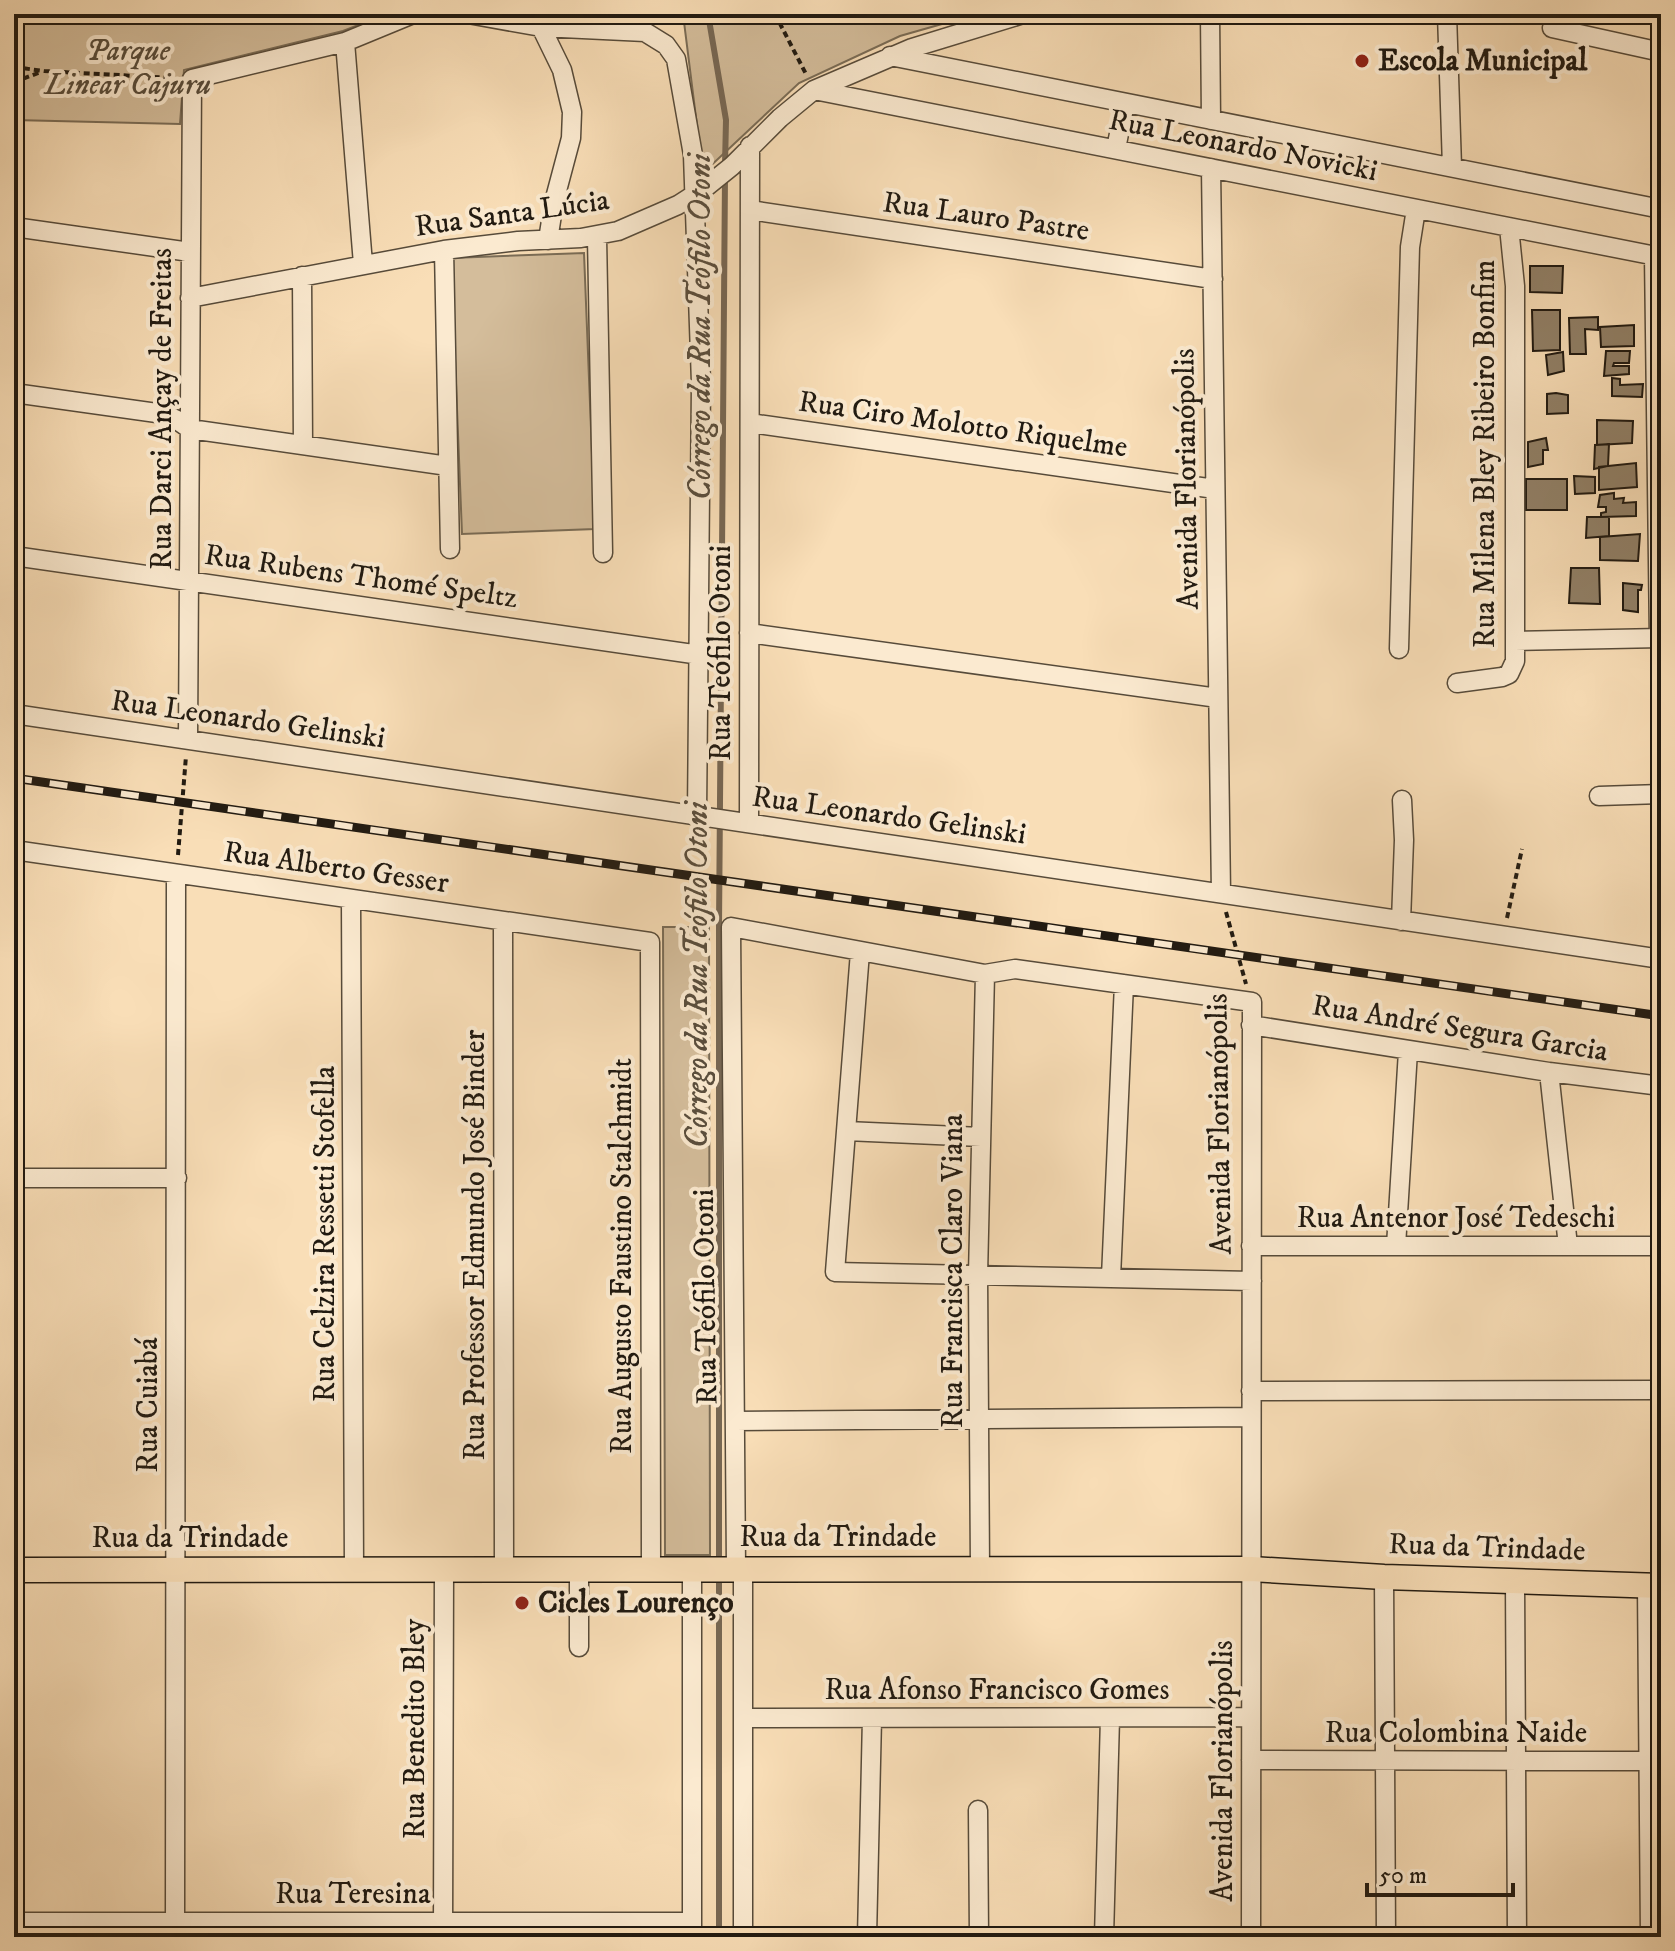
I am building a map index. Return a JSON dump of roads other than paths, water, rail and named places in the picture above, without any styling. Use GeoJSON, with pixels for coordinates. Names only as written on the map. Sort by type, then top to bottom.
{"type":"FeatureCollection","features":[{"type":"Feature","properties":{"kind":"main road","name":"Rua da Trindade"},"geometry":{"type":"LineString","coordinates":[[14,1570],[1251,1569],[1654,1586]]}},
{"type":"Feature","properties":{"kind":"street"},"geometry":{"type":"LineString","coordinates":[[363,264],[345,42],[413,14]]}},
{"type":"Feature","properties":{"kind":"street","name":"Rua Teófilo Otoni"},"geometry":{"type":"LineString","coordinates":[[468,14],[541,27],[645,32],[666,45],[676,59],[692,146],[695,195],[702,397],[700,655],[704,816]]}},
{"type":"Feature","properties":{"kind":"street","name":"Rua Santa Lúcia"},"geometry":{"type":"LineString","coordinates":[[190,298],[444,250],[508,241],[597,237],[657,215],[695,195],[726,172],[750,146],[814,90],[890,56],[1023,14]]}},
{"type":"Feature","properties":{"kind":"street"},"geometry":{"type":"LineString","coordinates":[[1210,14],[1211,120]]}},
{"type":"Feature","properties":{"kind":"street"},"geometry":{"type":"LineString","coordinates":[[1447,14],[1452,167]]}},
{"type":"Feature","properties":{"kind":"street"},"geometry":{"type":"LineString","coordinates":[[541,27],[569,89],[572,112],[571,138],[554,202],[548,240]]}},
{"type":"Feature","properties":{"kind":"street"},"geometry":{"type":"LineString","coordinates":[[1552,28],[1661,52]]}},
{"type":"Feature","properties":{"kind":"street","name":"Rua Darci Ançay de Freitas"},"geometry":{"type":"LineString","coordinates":[[188,739],[192,79],[345,42]]}},
{"type":"Feature","properties":{"kind":"street","name":"Rua Leonardo Novicki"},"geometry":{"type":"LineString","coordinates":[[890,56],[1661,209]]}},
{"type":"Feature","properties":{"kind":"street","name":"Rua Leonardo Novicki"},"geometry":{"type":"LineString","coordinates":[[814,90],[1658,256]]}},
{"type":"Feature","properties":{"kind":"street"},"geometry":{"type":"LineString","coordinates":[[1116,149],[1125,103]]}},
{"type":"Feature","properties":{"kind":"street","name":"Rua Teófilo Otoni"},"geometry":{"type":"LineString","coordinates":[[744,822],[749,633],[750,146]]}},
{"type":"Feature","properties":{"kind":"street","name":"Avenida Florianópolis"},"geometry":{"type":"LineString","coordinates":[[1211,168],[1221,893]]}},
{"type":"Feature","properties":{"kind":"street"},"geometry":{"type":"LineString","coordinates":[[1399,649],[1410,247],[1416,209]]}},
{"type":"Feature","properties":{"kind":"street","name":"Rua Lauro Pastre"},"geometry":{"type":"LineString","coordinates":[[750,210],[1213,279]]}},
{"type":"Feature","properties":{"kind":"street"},"geometry":{"type":"LineString","coordinates":[[14,227],[190,252]]}},
{"type":"Feature","properties":{"kind":"street","name":"Rua Milena Bley Ribeiro Bonfim"},"geometry":{"type":"LineString","coordinates":[[1457,683],[1509,674],[1515,661],[1515,286],[1509,227]]}},
{"type":"Feature","properties":{"kind":"street"},"geometry":{"type":"LineString","coordinates":[[597,237],[603,553]]}},
{"type":"Feature","properties":{"kind":"street"},"geometry":{"type":"LineString","coordinates":[[444,250],[450,549]]}},
{"type":"Feature","properties":{"kind":"street"},"geometry":{"type":"LineString","coordinates":[[1515,641],[1660,638],[1658,256]]}},
{"type":"Feature","properties":{"kind":"street"},"geometry":{"type":"LineString","coordinates":[[302,276],[303,445]]}},
{"type":"Feature","properties":{"kind":"street"},"geometry":{"type":"LineString","coordinates":[[164,414],[175,411],[190,390]]}},
{"type":"Feature","properties":{"kind":"street"},"geometry":{"type":"LineString","coordinates":[[14,393],[164,414],[190,429],[448,466]]}},
{"type":"Feature","properties":{"kind":"street","name":"Rua Ciro Molotto Riquelme"},"geometry":{"type":"LineString","coordinates":[[750,423],[1215,489]]}},
{"type":"Feature","properties":{"kind":"street","name":"Rua Rubens Thomé Speltz"},"geometry":{"type":"LineString","coordinates":[[14,556],[700,655]]}},
{"type":"Feature","properties":{"kind":"street"},"geometry":{"type":"LineString","coordinates":[[749,633],[1218,698]]}},
{"type":"Feature","properties":{"kind":"street","name":"Rua Leonardo Gelinski"},"geometry":{"type":"LineString","coordinates":[[14,714],[1661,959]]}},
{"type":"Feature","properties":{"kind":"street"},"geometry":{"type":"LineString","coordinates":[[1599,796],[1661,794]]}},
{"type":"Feature","properties":{"kind":"street"},"geometry":{"type":"LineString","coordinates":[[1401,921],[1402,800]]}},
{"type":"Feature","properties":{"kind":"street","name":"Rua Alberto Gesser"},"geometry":{"type":"LineString","coordinates":[[14,850],[650,942]]}},
{"type":"Feature","properties":{"kind":"street","name":"Rua Cuiabá"},"geometry":{"type":"LineString","coordinates":[[175,1930],[176,874]]}},
{"type":"Feature","properties":{"kind":"street","name":"Rua Celzira Ressetti Stofella"},"geometry":{"type":"LineString","coordinates":[[351,899],[354,1570]]}},
{"type":"Feature","properties":{"kind":"street","name":"Rua Professor Edmundo José Binder"},"geometry":{"type":"LineString","coordinates":[[503,921],[504,1570]]}},
{"type":"Feature","properties":{"kind":"street","name":"Rua Teófilo Otoni"},"geometry":{"type":"LineString","coordinates":[[743,1937],[743,1718],[735,1421],[731,927],[860,952]]}},
{"type":"Feature","properties":{"kind":"street","name":"Rua Augusto Faustino Stalchmidt"},"geometry":{"type":"LineString","coordinates":[[650,942],[651,1569]]}},
{"type":"Feature","properties":{"kind":"street"},"geometry":{"type":"LineString","coordinates":[[1111,1277],[1124,984],[1015,969],[985,974],[860,952],[835,1272],[1252,1281]]}},
{"type":"Feature","properties":{"kind":"street","name":"Rua Francisca Claro Viana"},"geometry":{"type":"LineString","coordinates":[[980,1569],[978,1275],[985,974]]}},
{"type":"Feature","properties":{"kind":"street","name":"Avenida Florianópolis"},"geometry":{"type":"LineString","coordinates":[[1124,984],[1252,1002],[1251,1937]]}},
{"type":"Feature","properties":{"kind":"street","name":"Rua André Segura Garcia"},"geometry":{"type":"LineString","coordinates":[[1251,1025],[1549,1072],[1661,1086]]}},
{"type":"Feature","properties":{"kind":"street"},"geometry":{"type":"LineString","coordinates":[[1396,1246],[1408,1051]]}},
{"type":"Feature","properties":{"kind":"street"},"geometry":{"type":"LineString","coordinates":[[1549,1072],[1568,1246]]}},
{"type":"Feature","properties":{"kind":"street"},"geometry":{"type":"LineString","coordinates":[[846,1131],[981,1137]]}},
{"type":"Feature","properties":{"kind":"street"},"geometry":{"type":"LineString","coordinates":[[14,1178],[177,1178]]}},
{"type":"Feature","properties":{"kind":"street","name":"Rua Antenor José Tedeschi"},"geometry":{"type":"LineString","coordinates":[[1251,1246],[1661,1246]]}},
{"type":"Feature","properties":{"kind":"street"},"geometry":{"type":"LineString","coordinates":[[1251,1391],[1661,1390]]}},
{"type":"Feature","properties":{"kind":"street"},"geometry":{"type":"LineString","coordinates":[[735,1421],[1251,1417]]}},
{"type":"Feature","properties":{"kind":"street","name":"Rua Benedito Bley"},"geometry":{"type":"LineString","coordinates":[[443,1930],[444,1569]]}},
{"type":"Feature","properties":{"kind":"street"},"geometry":{"type":"LineString","coordinates":[[579,1569],[579,1647]]}},
{"type":"Feature","properties":{"kind":"street"},"geometry":{"type":"LineString","coordinates":[[692,1569],[692,1930]]}},
{"type":"Feature","properties":{"kind":"street"},"geometry":{"type":"LineString","coordinates":[[1384,1577],[1386,1937]]}},
{"type":"Feature","properties":{"kind":"street"},"geometry":{"type":"LineString","coordinates":[[1515,1582],[1517,1937]]}},
{"type":"Feature","properties":{"kind":"street"},"geometry":{"type":"LineString","coordinates":[[1650,1937],[1655,1761],[1654,1586]]}},
{"type":"Feature","properties":{"kind":"street","name":"Rua Afonso Francisco Gomes"},"geometry":{"type":"LineString","coordinates":[[743,1718],[1251,1717]]}},
{"type":"Feature","properties":{"kind":"street"},"geometry":{"type":"LineString","coordinates":[[867,1937],[872,1718]]}},
{"type":"Feature","properties":{"kind":"street"},"geometry":{"type":"LineString","coordinates":[[1104,1937],[1110,1718]]}},
{"type":"Feature","properties":{"kind":"street","name":"Rua Colombina Naide"},"geometry":{"type":"LineString","coordinates":[[1251,1760],[1655,1761]]}},
{"type":"Feature","properties":{"kind":"street"},"geometry":{"type":"LineString","coordinates":[[978,1810],[979,1937]]}},
{"type":"Feature","properties":{"kind":"street","name":"Rua Teresina"},"geometry":{"type":"LineString","coordinates":[[14,1922],[175,1930],[692,1930]]}},
{"type":"Feature","properties":{"kind":"waterway","name":"Córrego da Rua Teófilo Otoni"},"geometry":{"type":"LineString","coordinates":[[708,14],[726,120],[725,165]]}},
{"type":"Feature","properties":{"kind":"waterway","name":"Córrego da Rua Teófilo Otoni"},"geometry":{"type":"LineString","coordinates":[[719,1565],[719,927],[725,177]]}},
{"type":"Feature","properties":{"kind":"waterway","name":"Córrego da Rua Teófilo Otoni"},"geometry":{"type":"LineString","coordinates":[[719,1577],[719,1937]]}},
{"type":"Feature","properties":{"kind":"railway"},"geometry":{"type":"LineString","coordinates":[[14,778],[1661,1016]]}},
{"type":"Feature","properties":{"kind":"place","name":"Escola Municipal"},"geometry":{"type":"Point","coordinates":[1362,61]}},
{"type":"Feature","properties":{"kind":"place","name":"Cicles Lourenço"},"geometry":{"type":"Point","coordinates":[522,1603]}},
{"type":"Feature","properties":{"kind":"park label","name":"Parque Linear Cajuru"},"geometry":{"type":"Point","coordinates":[128,68]}}]}
